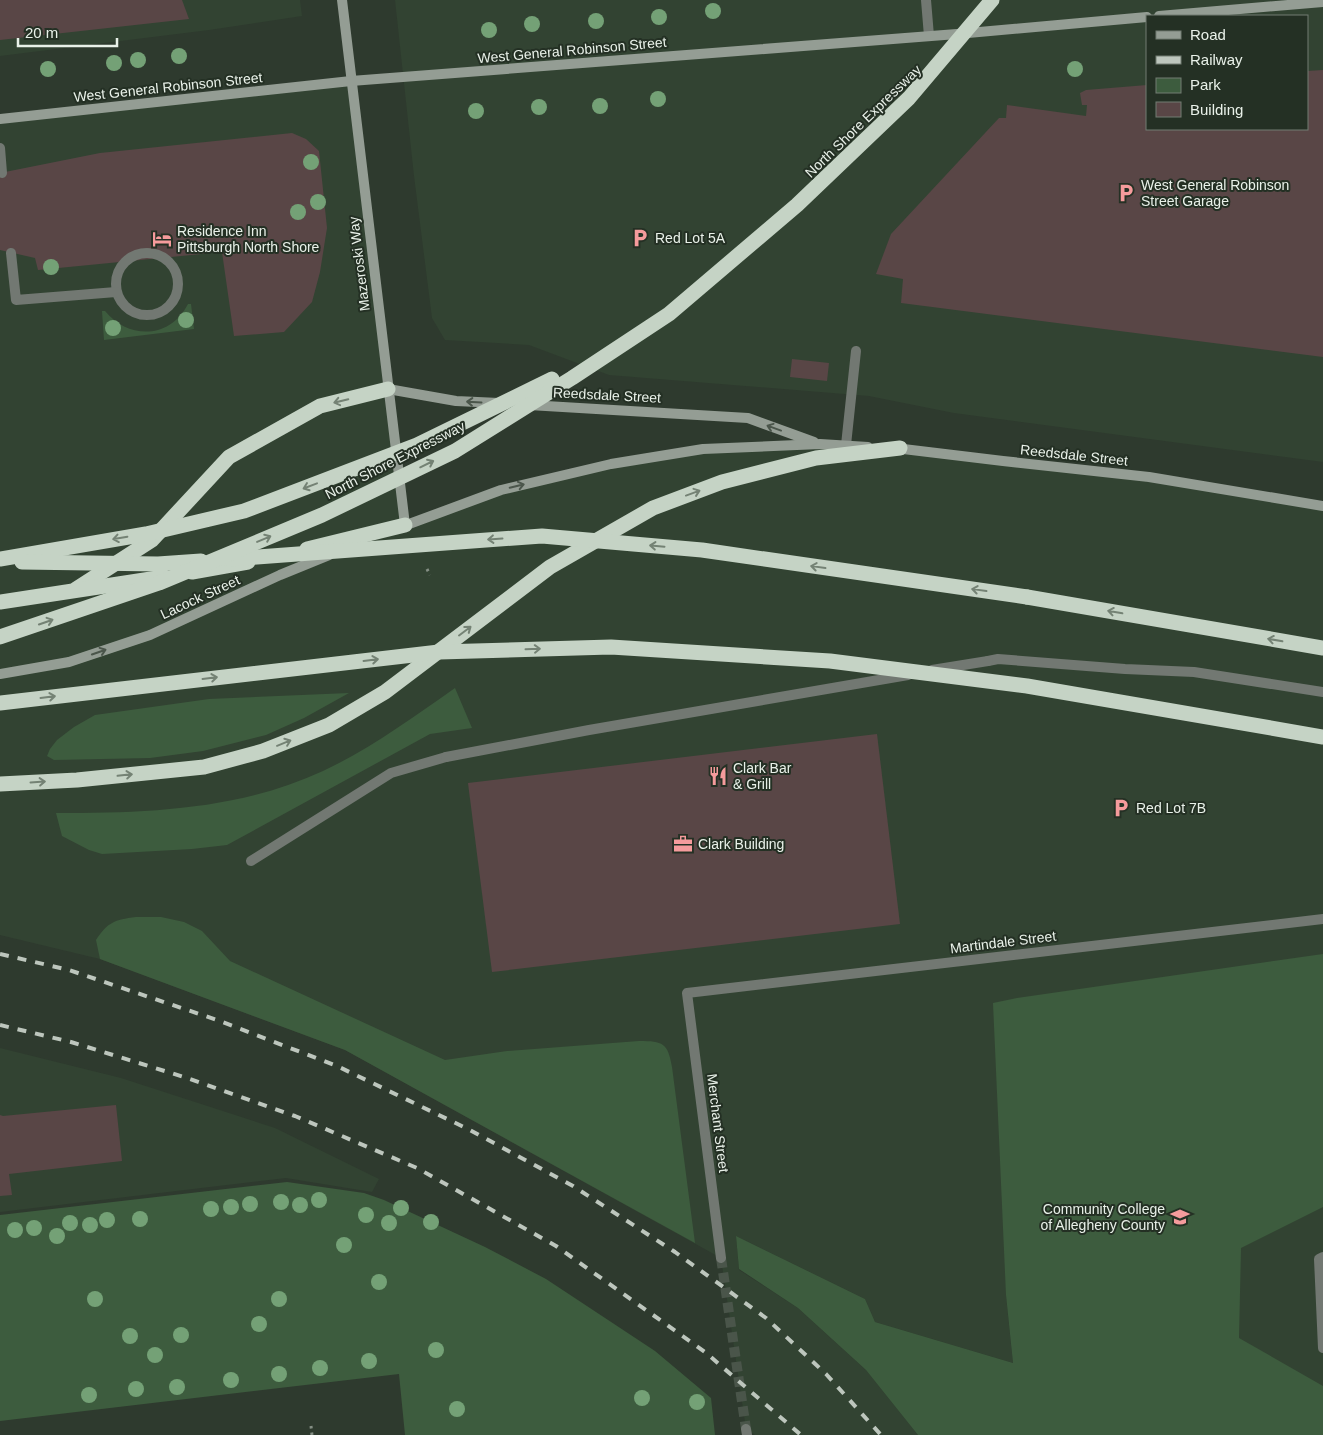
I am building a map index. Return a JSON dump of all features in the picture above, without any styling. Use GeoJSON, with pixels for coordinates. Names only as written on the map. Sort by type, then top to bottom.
{"type":"FeatureCollection","features":[{"type":"Feature","properties":{"kind":"highway","name":"North Shore Expressway"},"geometry":{"type":"LineString","coordinates":[[0,637],[159,583],[322,515],[455,451],[572,378],[669,314],[797,205],[909,98],[992,0]]}},
{"type":"Feature","properties":{"kind":"highway","name":"North Shore Expressway"},"geometry":{"type":"LineString","coordinates":[[0,560],[146,534],[244,511],[417,445],[547,383],[685,296],[802,203],[914,98],[999,0]]}},
{"type":"Feature","properties":{"kind":"highway"},"geometry":{"type":"LineString","coordinates":[[72,592],[152,540],[229,457],[320,406],[388,389]]}},
{"type":"Feature","properties":{"kind":"highway"},"geometry":{"type":"LineString","coordinates":[[0,784],[77,780],[204,767],[271,748],[329,725],[385,692],[550,567],[653,508],[722,482],[816,458],[900,448]]}},
{"type":"Feature","properties":{"kind":"highway"},"geometry":{"type":"LineString","coordinates":[[0,602],[220,568],[405,526]]}},
{"type":"Feature","properties":{"kind":"highway"},"geometry":{"type":"LineString","coordinates":[[0,560],[158,564],[542,536],[702,550],[1027,598],[1323,648]]}},
{"type":"Feature","properties":{"kind":"highway"},"geometry":{"type":"LineString","coordinates":[[0,703],[439,652],[611,647],[830,661],[1028,686],[1323,737]]}},
{"type":"Feature","properties":{"kind":"main road","name":"Mazeroski Way"},"geometry":{"type":"LineString","coordinates":[[342,0],[405,526]]}},
{"type":"Feature","properties":{"kind":"main road"},"geometry":{"type":"LineString","coordinates":[[1171,15],[1323,2]]}},
{"type":"Feature","properties":{"kind":"main road","name":"West General Robinson Street"},"geometry":{"type":"LineString","coordinates":[[0,118],[351,82],[1146,17]]}},
{"type":"Feature","properties":{"kind":"main road","name":"Reedsdale Street"},"geometry":{"type":"LineString","coordinates":[[388,389],[456,401],[748,418],[820,444]]}},
{"type":"Feature","properties":{"kind":"main road","name":"Reedsdale Street"},"geometry":{"type":"LineString","coordinates":[[405,526],[501,490],[611,464],[703,449],[820,444],[900,448],[1003,462],[1149,477],[1323,506]]}},
{"type":"Feature","properties":{"kind":"main road","name":"Lacock Street"},"geometry":{"type":"LineString","coordinates":[[0,674],[70,662],[150,635],[280,575],[405,526]]}},
{"type":"Feature","properties":{"kind":"street"},"geometry":{"type":"LineString","coordinates":[[926,0],[929,36]]}},
{"type":"Feature","properties":{"kind":"street"},"geometry":{"type":"LineString","coordinates":[[0,148],[2,173]]}},
{"type":"Feature","properties":{"kind":"street"},"geometry":{"type":"LineString","coordinates":[[11,253],[16,300],[116,292]]}},
{"type":"Feature","properties":{"kind":"street"},"geometry":{"type":"LineString","coordinates":[[152,253],[162,257],[170,263],[176,272],[177,292],[173,302],[157,314],[141,315],[127,309],[120,301],[116,292],[115,282],[118,271],[124,263],[137,255],[152,253]]}},
{"type":"Feature","properties":{"kind":"street"},"geometry":{"type":"LineString","coordinates":[[846,445],[856,351]]}},
{"type":"Feature","properties":{"kind":"street"},"geometry":{"type":"LineString","coordinates":[[251,861],[391,773],[446,757],[589,730],[998,659],[1125,669],[1194,672],[1323,692]]}},
{"type":"Feature","properties":{"kind":"street","name":"Martindale Street"},"geometry":{"type":"LineString","coordinates":[[687,992],[1323,919]]}},
{"type":"Feature","properties":{"kind":"street","name":"Merchant Street"},"geometry":{"type":"LineString","coordinates":[[687,992],[721,1258]]}},
{"type":"Feature","properties":{"kind":"street"},"geometry":{"type":"LineString","coordinates":[[1323,1257],[1319,1259],[1323,1348]]}},
{"type":"Feature","properties":{"kind":"path"},"geometry":{"type":"LineString","coordinates":[[311,1426],[312,1435]]}},
{"type":"Feature","properties":{"kind":"shaded area"},"geometry":{"type":"Polygon","coordinates":[[[0,0],[300,0],[302,16],[209,30],[0,56],[0,0]]]}},
{"type":"Feature","properties":{"kind":"shaded area"},"geometry":{"type":"Polygon","coordinates":[[[395,0],[1323,0],[1323,462],[954,413],[869,396],[609,375],[529,345],[445,340],[432,318],[395,0]]]}},
{"type":"Feature","properties":{"kind":"shaded area"},"geometry":{"type":"Polygon","coordinates":[[[351,81],[405,525],[501,490],[703,449],[820,444],[1003,461],[1323,506],[1323,1435],[1006,1295],[1013,1363],[875,1322],[865,1299],[736,1236],[739,1270],[798,1308],[866,1370],[918,1435],[755,1435],[746,1429],[721,1258],[345,1050],[100,959],[0,935],[0,119],[351,81]]]}},
{"type":"Feature","properties":{"kind":"shaded area"},"geometry":{"type":"Polygon","coordinates":[[[0,1048],[121,1078],[275,1128],[379,1179],[372,1192],[286,1178],[0,1212],[0,1048]]]}},
{"type":"Feature","properties":{"kind":"green space"},"geometry":{"type":"Polygon","coordinates":[[[188,304],[191,304],[194,329],[104,340],[102,311],[105,311],[126,327],[137,331],[149,332],[171,324],[180,316],[188,304]]]}},
{"type":"Feature","properties":{"kind":"green space"},"geometry":{"type":"Polygon","coordinates":[[[455,688],[472,728],[430,734],[227,845],[102,854],[89,850],[62,836],[56,813],[124,812],[192,807],[259,794],[291,784],[323,771],[357,753],[455,688]]]}},
{"type":"Feature","properties":{"kind":"green space"},"geometry":{"type":"Polygon","coordinates":[[[349,693],[304,718],[266,735],[203,751],[150,758],[54,760],[47,756],[57,740],[74,727],[95,715],[209,699],[349,693]]]}},
{"type":"Feature","properties":{"kind":"green space"},"geometry":{"type":"Polygon","coordinates":[[[161,917],[184,922],[202,931],[230,961],[445,1060],[507,1051],[639,1041],[663,1045],[669,1053],[672,1067],[695,1243],[345,1050],[100,959],[96,940],[104,929],[122,919],[161,917]]]}},
{"type":"Feature","properties":{"kind":"green space","name":"Community College of Allegheny County"},"geometry":{"type":"Polygon","coordinates":[[[1323,954],[1323,1207],[1241,1248],[1239,1338],[1323,1386],[1323,1435],[918,1435],[866,1370],[798,1308],[739,1269],[736,1236],[865,1299],[875,1322],[1013,1363],[1006,1295],[993,1003],[1323,954]]]}},
{"type":"Feature","properties":{"kind":"green space"},"geometry":{"type":"Polygon","coordinates":[[[287,1182],[364,1193],[384,1200],[485,1247],[546,1279],[655,1351],[711,1398],[715,1435],[405,1435],[399,1374],[0,1421],[0,1215],[287,1182]]]}},
{"type":"Feature","properties":{"kind":"building"},"geometry":{"type":"Polygon","coordinates":[[[0,0],[182,0],[189,19],[0,40],[0,0]]]}},
{"type":"Feature","properties":{"kind":"building","name":"West General Robinson Street Garage"},"geometry":{"type":"Polygon","coordinates":[[[1323,70],[1323,357],[901,303],[903,279],[876,274],[891,234],[999,118],[1006,118],[1007,105],[1086,116],[1087,105],[1082,105],[1080,93],[1086,90],[1146,85],[1146,130],[1308,130],[1308,71],[1323,70]]]}},
{"type":"Feature","properties":{"kind":"building","name":"Residence Inn Pittsburgh North Shore"},"geometry":{"type":"Polygon","coordinates":[[[292,133],[306,139],[319,151],[327,228],[320,272],[312,302],[284,332],[234,336],[222,252],[38,270],[35,258],[0,250],[0,173],[100,153],[292,133]]]}},
{"type":"Feature","properties":{"kind":"building"},"geometry":{"type":"Polygon","coordinates":[[[792,359],[829,363],[827,381],[790,377],[792,359]]]}},
{"type":"Feature","properties":{"kind":"building","name":"Clark Building"},"geometry":{"type":"Polygon","coordinates":[[[877,734],[900,924],[492,972],[468,783],[877,734]]]}},
{"type":"Feature","properties":{"kind":"building"},"geometry":{"type":"Polygon","coordinates":[[[116,1105],[122,1161],[9,1174],[12,1195],[0,1196],[0,1115],[116,1105]]]}},
{"type":"Feature","properties":{"kind":"tunnel"},"geometry":{"type":"LineString","coordinates":[[721,1258],[746,1429]]}},
{"type":"Feature","properties":{"kind":"railway"},"geometry":{"type":"LineString","coordinates":[[0,954],[69,970],[217,1020],[337,1066],[468,1129],[573,1186],[675,1252],[766,1318],[826,1374],[881,1435]]}},
{"type":"Feature","properties":{"kind":"railway"},"geometry":{"type":"LineString","coordinates":[[0,1025],[71,1042],[184,1077],[295,1116],[417,1168],[556,1246],[705,1352],[801,1435]]}},
{"type":"Feature","properties":{"kind":"place","name":"West General Robinson Street Garage"},"geometry":{"type":"Point","coordinates":[1126,193]}},
{"type":"Feature","properties":{"kind":"place","name":"Red Lot 5A"},"geometry":{"type":"Point","coordinates":[640,238]}},
{"type":"Feature","properties":{"kind":"place","name":"Residence Inn Pittsburgh North Shore"},"geometry":{"type":"Point","coordinates":[162,239]}},
{"type":"Feature","properties":{"kind":"place","name":"Clark Bar & Grill"},"geometry":{"type":"Point","coordinates":[718,776]}},
{"type":"Feature","properties":{"kind":"place","name":"Red Lot 7B"},"geometry":{"type":"Point","coordinates":[1121,808]}},
{"type":"Feature","properties":{"kind":"place","name":"Clark Building"},"geometry":{"type":"Point","coordinates":[683,844]}},
{"type":"Feature","properties":{"kind":"place","name":"Community College of Allegheny County"},"geometry":{"type":"Point","coordinates":[1180,1217]}}]}
